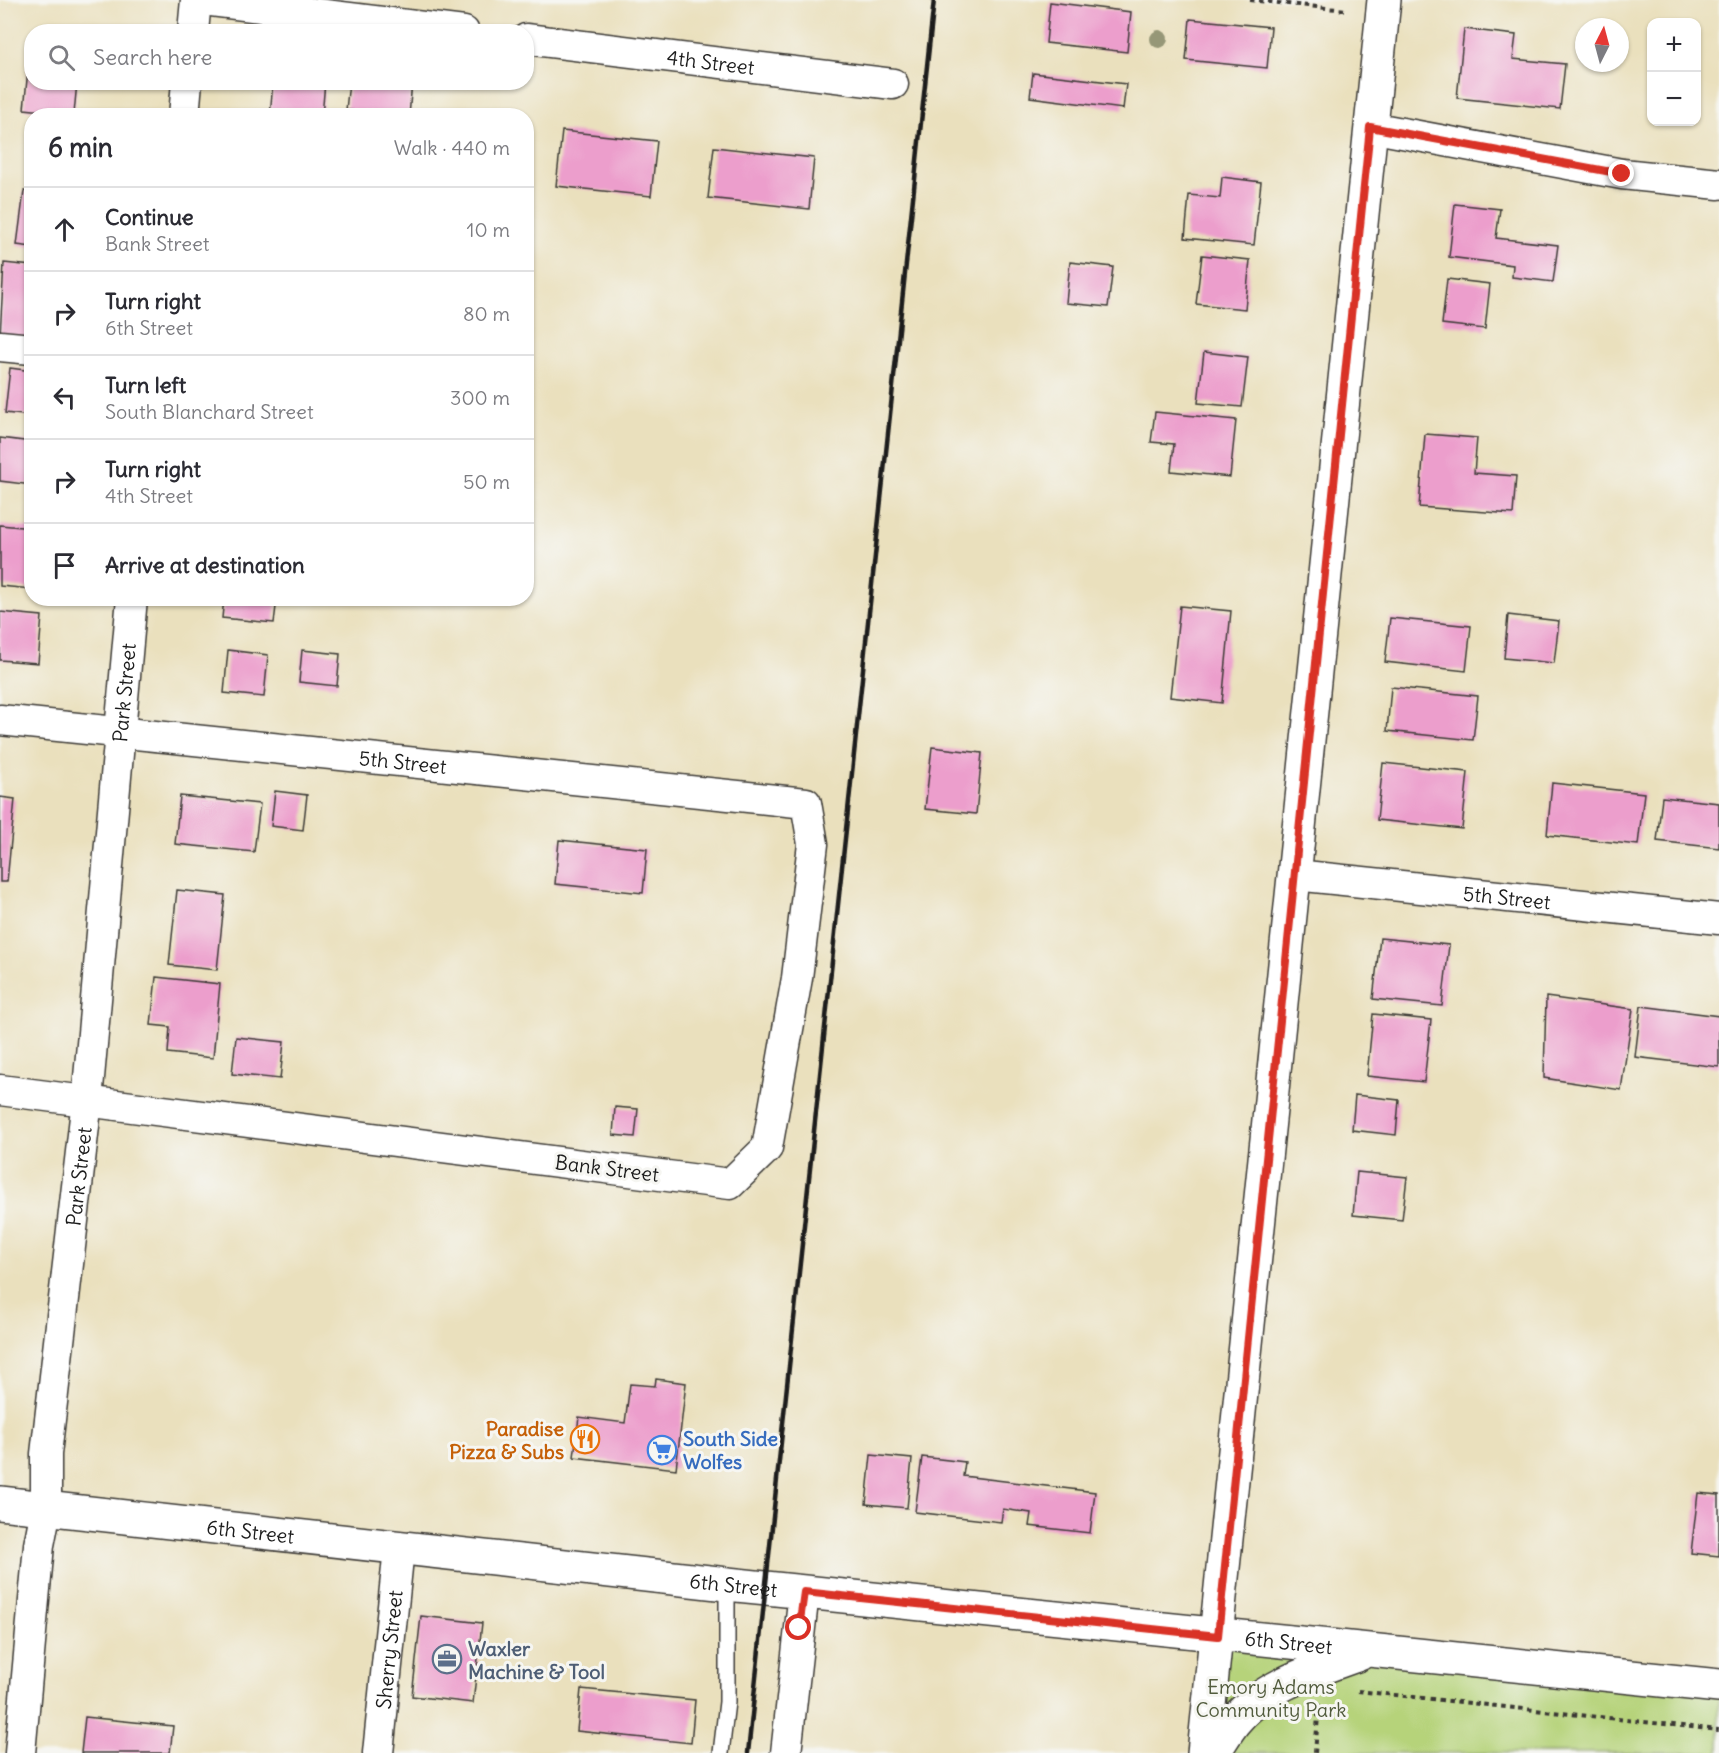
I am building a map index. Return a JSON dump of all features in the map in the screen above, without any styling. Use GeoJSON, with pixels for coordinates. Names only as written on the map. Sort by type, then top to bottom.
{"type":"FeatureCollection","features":[{"type":"Feature","properties":{"kind":"street"},"geometry":{"type":"LineString","coordinates":[[194,24],[196,0]]}},
{"type":"Feature","properties":{"kind":"street"},"geometry":{"type":"LineString","coordinates":[[203,0],[399,24]]}},
{"type":"Feature","properties":{"kind":"street"},"geometry":{"type":"LineString","coordinates":[[1204,1753],[1218,1636],[1383,0]]}},
{"type":"Feature","properties":{"kind":"street","name":"4th Street"},"geometry":{"type":"LineString","coordinates":[[534,40],[893,84]]}},
{"type":"Feature","properties":{"kind":"street"},"geometry":{"type":"LineString","coordinates":[[185,108],[186,90]]}},
{"type":"Feature","properties":{"kind":"street"},"geometry":{"type":"LineString","coordinates":[[1370,127],[1622,174],[1719,184]]}},
{"type":"Feature","properties":{"kind":"street"},"geometry":{"type":"LineString","coordinates":[[0,346],[24,348]]}},
{"type":"Feature","properties":{"kind":"street","name":"Park Street"},"geometry":{"type":"LineString","coordinates":[[20,1753],[39,1545],[46,1509],[46,1454],[87,1100],[131,606]]}},
{"type":"Feature","properties":{"kind":"street","name":"5th Street"},"geometry":{"type":"LineString","coordinates":[[0,720],[806,804]]}},
{"type":"Feature","properties":{"kind":"street","name":"Bank Street"},"geometry":{"type":"LineString","coordinates":[[87,1100],[730,1184],[767,1149],[797,978],[813,844],[806,804]]}},
{"type":"Feature","properties":{"kind":"street","name":"5th Street"},"geometry":{"type":"LineString","coordinates":[[1295,875],[1719,919]]}},
{"type":"Feature","properties":{"kind":"street"},"geometry":{"type":"LineString","coordinates":[[0,1090],[87,1100]]}},
{"type":"Feature","properties":{"kind":"street","name":"6th Street"},"geometry":{"type":"LineString","coordinates":[[0,1503],[727,1584],[1719,1686]]}},
{"type":"Feature","properties":{"kind":"street","name":"Sherry Street"},"geometry":{"type":"LineString","coordinates":[[378,1753],[399,1548]]}},
{"type":"Feature","properties":{"kind":"street"},"geometry":{"type":"LineString","coordinates":[[786,1753],[804,1592]]}},
{"type":"Feature","properties":{"kind":"street"},"geometry":{"type":"LineString","coordinates":[[1213,1753],[1235,1720],[1270,1692],[1322,1667],[1367,1650]]}},
{"type":"Feature","properties":{"kind":"lane"},"geometry":{"type":"LineString","coordinates":[[721,1753],[727,1702],[727,1584]]}},
{"type":"Feature","properties":{"kind":"path"},"geometry":{"type":"LineString","coordinates":[[1250,0],[1346,10]]}},
{"type":"Feature","properties":{"kind":"path"},"geometry":{"type":"LineString","coordinates":[[1315,1753],[1322,1667]]}},
{"type":"Feature","properties":{"kind":"path"},"geometry":{"type":"LineString","coordinates":[[1356,1691],[1719,1730]]}},
{"type":"Feature","properties":{"kind":"green space","name":"Emory Adams Community Park"},"geometry":{"type":"Polygon","coordinates":[[[1218,1636],[1719,1686],[1719,1753],[1206,1753],[1218,1636]]]}},
{"type":"Feature","properties":{"kind":"building"},"geometry":{"type":"Polygon","coordinates":[[[1050,2],[1131,12],[1127,52],[1046,43],[1050,2]]]}},
{"type":"Feature","properties":{"kind":"building"},"geometry":{"type":"Polygon","coordinates":[[[1190,19],[1271,27],[1267,68],[1186,60],[1190,19]]]}},
{"type":"Feature","properties":{"kind":"building"},"geometry":{"type":"Polygon","coordinates":[[[1464,29],[1516,35],[1513,59],[1565,64],[1560,109],[1457,98],[1464,29]]]}},
{"type":"Feature","properties":{"kind":"building"},"geometry":{"type":"Polygon","coordinates":[[[1033,73],[1126,84],[1123,109],[1030,97],[1033,73]]]}},
{"type":"Feature","properties":{"kind":"building"},"geometry":{"type":"Polygon","coordinates":[[[26,90],[76,90],[75,108],[24,108],[26,90]]]}},
{"type":"Feature","properties":{"kind":"building"},"geometry":{"type":"Polygon","coordinates":[[[272,90],[324,90],[323,108],[271,108],[272,90]]]}},
{"type":"Feature","properties":{"kind":"building"},"geometry":{"type":"Polygon","coordinates":[[[348,90],[411,90],[410,108],[346,108],[348,90]]]}},
{"type":"Feature","properties":{"kind":"building"},"geometry":{"type":"Polygon","coordinates":[[[562,131],[657,141],[651,196],[556,186],[562,131]]]}},
{"type":"Feature","properties":{"kind":"building"},"geometry":{"type":"Polygon","coordinates":[[[714,147],[814,158],[809,209],[708,198],[714,147]]]}},
{"type":"Feature","properties":{"kind":"building"},"geometry":{"type":"Polygon","coordinates":[[[1222,177],[1261,182],[1254,245],[1185,238],[1189,195],[1220,198],[1222,177]]]}},
{"type":"Feature","properties":{"kind":"building"},"geometry":{"type":"Polygon","coordinates":[[[24,191],[24,246],[17,245],[24,191]]]}},
{"type":"Feature","properties":{"kind":"building"},"geometry":{"type":"Polygon","coordinates":[[[1455,204],[1500,209],[1496,238],[1558,245],[1553,282],[1512,277],[1513,265],[1449,257],[1455,204]]]}},
{"type":"Feature","properties":{"kind":"building"},"geometry":{"type":"Polygon","coordinates":[[[1202,255],[1250,260],[1245,309],[1196,304],[1202,255]]]}},
{"type":"Feature","properties":{"kind":"building"},"geometry":{"type":"Polygon","coordinates":[[[1070,262],[1113,267],[1108,307],[1066,303],[1070,262]]]}},
{"type":"Feature","properties":{"kind":"building"},"geometry":{"type":"Polygon","coordinates":[[[4,263],[24,265],[24,338],[0,336],[4,263]]]}},
{"type":"Feature","properties":{"kind":"building"},"geometry":{"type":"Polygon","coordinates":[[[1447,279],[1490,284],[1485,329],[1442,324],[1447,279]]]}},
{"type":"Feature","properties":{"kind":"building"},"geometry":{"type":"Polygon","coordinates":[[[1204,352],[1248,357],[1242,407],[1198,403],[1204,352]]]}},
{"type":"Feature","properties":{"kind":"building"},"geometry":{"type":"Polygon","coordinates":[[[10,368],[24,370],[24,415],[5,413],[10,368]]]}},
{"type":"Feature","properties":{"kind":"building"},"geometry":{"type":"Polygon","coordinates":[[[1155,412],[1236,420],[1230,477],[1171,471],[1174,444],[1151,442],[1155,412]]]}},
{"type":"Feature","properties":{"kind":"building"},"geometry":{"type":"Polygon","coordinates":[[[1425,434],[1477,438],[1474,473],[1516,476],[1513,514],[1419,507],[1425,434]]]}},
{"type":"Feature","properties":{"kind":"building"},"geometry":{"type":"Polygon","coordinates":[[[0,438],[24,441],[24,484],[0,481],[0,438]]]}},
{"type":"Feature","properties":{"kind":"building"},"geometry":{"type":"Polygon","coordinates":[[[0,525],[24,527],[24,588],[0,586],[0,525]]]}},
{"type":"Feature","properties":{"kind":"building"},"geometry":{"type":"Polygon","coordinates":[[[223,606],[276,606],[274,623],[222,618],[223,606]]]}},
{"type":"Feature","properties":{"kind":"building"},"geometry":{"type":"Polygon","coordinates":[[[1180,606],[1231,611],[1222,703],[1170,697],[1180,606]]]}},
{"type":"Feature","properties":{"kind":"building"},"geometry":{"type":"Polygon","coordinates":[[[0,612],[42,616],[38,663],[0,660],[0,612]]]}},
{"type":"Feature","properties":{"kind":"building"},"geometry":{"type":"Polygon","coordinates":[[[1508,615],[1559,621],[1554,663],[1504,658],[1508,615]]]}},
{"type":"Feature","properties":{"kind":"building"},"geometry":{"type":"Polygon","coordinates":[[[1390,618],[1471,626],[1466,671],[1385,662],[1390,618]]]}},
{"type":"Feature","properties":{"kind":"building"},"geometry":{"type":"Polygon","coordinates":[[[228,650],[268,655],[264,697],[224,693],[228,650]]]}},
{"type":"Feature","properties":{"kind":"building"},"geometry":{"type":"Polygon","coordinates":[[[302,650],[340,654],[337,686],[299,682],[302,650]]]}},
{"type":"Feature","properties":{"kind":"building"},"geometry":{"type":"Polygon","coordinates":[[[1391,687],[1478,696],[1473,740],[1387,731],[1391,687]]]}},
{"type":"Feature","properties":{"kind":"building"},"geometry":{"type":"Polygon","coordinates":[[[932,747],[982,753],[976,814],[925,809],[932,747]]]}},
{"type":"Feature","properties":{"kind":"building"},"geometry":{"type":"Polygon","coordinates":[[[1383,763],[1468,772],[1462,829],[1377,820],[1383,763]]]}},
{"type":"Feature","properties":{"kind":"building"},"geometry":{"type":"Polygon","coordinates":[[[1552,783],[1644,793],[1638,845],[1547,835],[1552,783]]]}},
{"type":"Feature","properties":{"kind":"building"},"geometry":{"type":"Polygon","coordinates":[[[275,791],[307,795],[303,830],[271,826],[275,791]]]}},
{"type":"Feature","properties":{"kind":"building"},"geometry":{"type":"Polygon","coordinates":[[[180,796],[260,804],[254,852],[175,844],[180,796]]]}},
{"type":"Feature","properties":{"kind":"building"},"geometry":{"type":"Polygon","coordinates":[[[0,797],[15,799],[7,882],[0,882],[0,797]]]}},
{"type":"Feature","properties":{"kind":"building"},"geometry":{"type":"Polygon","coordinates":[[[1662,797],[1719,803],[1719,848],[1657,841],[1662,797]]]}},
{"type":"Feature","properties":{"kind":"building"},"geometry":{"type":"Polygon","coordinates":[[[559,840],[647,849],[643,893],[555,884],[559,840]]]}},
{"type":"Feature","properties":{"kind":"building"},"geometry":{"type":"Polygon","coordinates":[[[177,890],[225,895],[217,970],[169,965],[177,890]]]}},
{"type":"Feature","properties":{"kind":"building"},"geometry":{"type":"Polygon","coordinates":[[[1380,938],[1449,945],[1442,1006],[1373,999],[1380,938]]]}},
{"type":"Feature","properties":{"kind":"building"},"geometry":{"type":"Polygon","coordinates":[[[156,977],[220,984],[213,1058],[168,1053],[170,1027],[151,1025],[156,977]]]}},
{"type":"Feature","properties":{"kind":"building"},"geometry":{"type":"Polygon","coordinates":[[[1546,997],[1633,1009],[1621,1090],[1544,1078],[1546,997]]]}},
{"type":"Feature","properties":{"kind":"building"},"geometry":{"type":"Polygon","coordinates":[[[1641,1006],[1719,1016],[1719,1067],[1635,1057],[1641,1006]]]}},
{"type":"Feature","properties":{"kind":"building"},"geometry":{"type":"Polygon","coordinates":[[[1373,1014],[1431,1020],[1424,1082],[1367,1076],[1373,1014]]]}},
{"type":"Feature","properties":{"kind":"building"},"geometry":{"type":"Polygon","coordinates":[[[236,1037],[284,1042],[280,1079],[232,1074],[236,1037]]]}},
{"type":"Feature","properties":{"kind":"building"},"geometry":{"type":"Polygon","coordinates":[[[1355,1095],[1399,1100],[1396,1135],[1352,1130],[1355,1095]]]}},
{"type":"Feature","properties":{"kind":"building"},"geometry":{"type":"Polygon","coordinates":[[[615,1107],[638,1109],[635,1137],[613,1135],[615,1107]]]}},
{"type":"Feature","properties":{"kind":"building"},"geometry":{"type":"Polygon","coordinates":[[[1357,1172],[1407,1177],[1402,1220],[1353,1215],[1357,1172]]]}},
{"type":"Feature","properties":{"kind":"building"},"geometry":{"type":"Polygon","coordinates":[[[656,1379],[686,1383],[676,1469],[574,1457],[579,1417],[625,1423],[630,1384],[655,1386],[656,1379]]]}},
{"type":"Feature","properties":{"kind":"building"},"geometry":{"type":"Polygon","coordinates":[[[871,1455],[912,1459],[907,1508],[866,1504],[871,1455]]]}},
{"type":"Feature","properties":{"kind":"building"},"geometry":{"type":"Polygon","coordinates":[[[922,1457],[965,1462],[963,1476],[1095,1492],[1090,1533],[1029,1526],[1031,1513],[1003,1509],[1001,1522],[915,1512],[922,1457]]]}},
{"type":"Feature","properties":{"kind":"building"},"geometry":{"type":"Polygon","coordinates":[[[1698,1493],[1719,1495],[1719,1556],[1691,1553],[1698,1493]]]}},
{"type":"Feature","properties":{"kind":"building","name":"Waxler Machine & Tool"},"geometry":{"type":"Polygon","coordinates":[[[421,1616],[482,1623],[473,1703],[412,1696],[421,1616]]]}},
{"type":"Feature","properties":{"kind":"building"},"geometry":{"type":"Polygon","coordinates":[[[581,1689],[695,1700],[691,1743],[577,1731],[581,1689]]]}},
{"type":"Feature","properties":{"kind":"building"},"geometry":{"type":"Polygon","coordinates":[[[85,1717],[173,1726],[170,1753],[81,1753],[85,1717]]]}},
{"type":"Feature","properties":{"kind":"railway"},"geometry":{"type":"LineString","coordinates":[[748,1753],[934,0]]}},
{"type":"Feature","properties":{"kind":"place","name":"Paradise Pizza & Subs"},"geometry":{"type":"Point","coordinates":[585,1439]}},
{"type":"Feature","properties":{"kind":"place","name":"South Side Wolfes"},"geometry":{"type":"Point","coordinates":[662,1450]}},
{"type":"Feature","properties":{"kind":"place","name":"Waxler Machine & Tool"},"geometry":{"type":"Point","coordinates":[447,1659]}},
{"type":"Feature","properties":{"kind":"route"},"geometry":{"type":"LineString","coordinates":[[799,1628],[804,1592],[1218,1636],[1370,127],[1622,174]]}}]}
